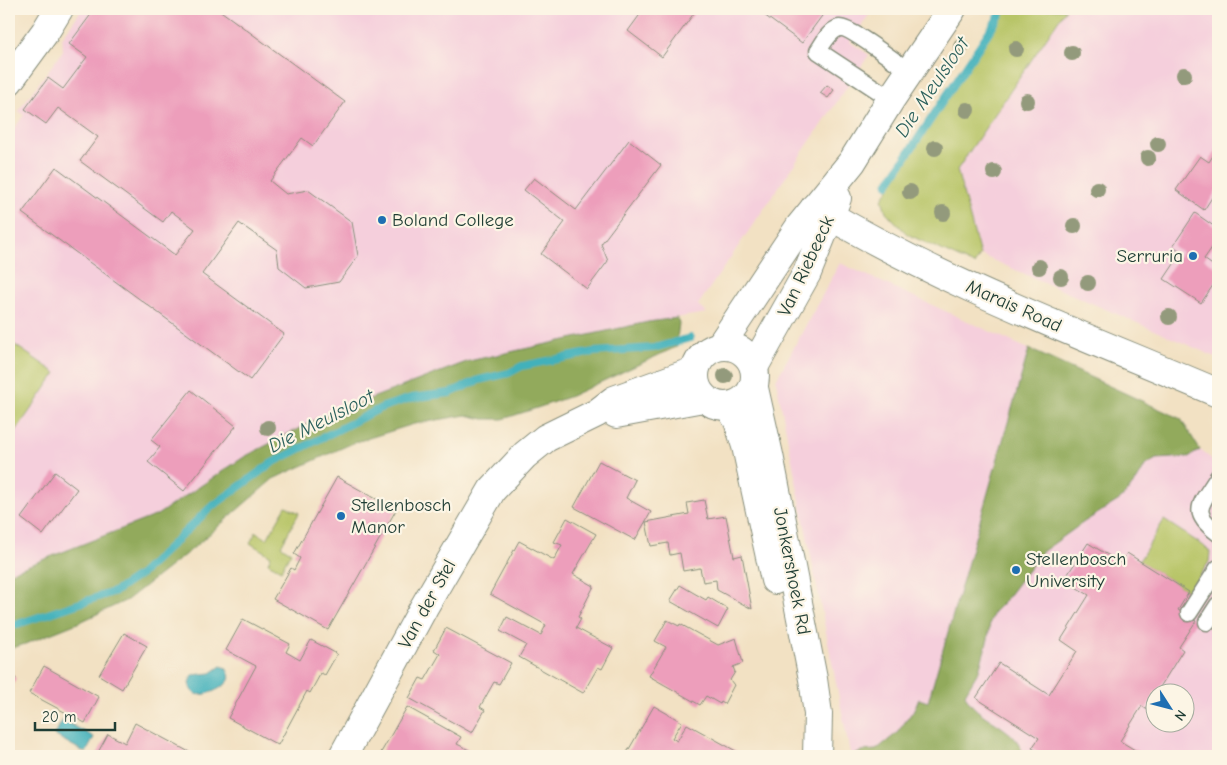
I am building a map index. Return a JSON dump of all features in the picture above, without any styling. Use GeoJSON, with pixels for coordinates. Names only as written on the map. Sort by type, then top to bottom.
{"type":"FeatureCollection","features":[{"type":"Feature","properties":{"kind":"street"},"geometry":{"type":"LineString","coordinates":[[9,81],[45,32],[59,9]]}},
{"type":"Feature","properties":{"kind":"street","name":"Van Riebeeck"},"geometry":{"type":"LineString","coordinates":[[754,377],[807,272],[823,211],[891,99],[952,9]]}},
{"type":"Feature","properties":{"kind":"street","name":"Van Riebeeck"},"geometry":{"type":"LineString","coordinates":[[720,346],[800,226],[823,211]]}},
{"type":"Feature","properties":{"kind":"street","name":"Marais Road"},"geometry":{"type":"LineString","coordinates":[[823,211],[902,255],[990,296],[1218,393]]}},
{"type":"Feature","properties":{"kind":"street"},"geometry":{"type":"LineString","coordinates":[[720,346],[737,348],[744,352],[754,377],[746,398],[730,406],[720,406],[703,398],[697,390],[694,381],[694,371],[697,362],[703,354],[710,349],[720,346]]}},
{"type":"Feature","properties":{"kind":"street","name":"Van der Stel"},"geometry":{"type":"LineString","coordinates":[[343,756],[424,607],[492,490],[525,455],[546,438],[597,413],[614,400],[694,371]]}},
{"type":"Feature","properties":{"kind":"street","name":"Jonkershoek Rd"},"geometry":{"type":"LineString","coordinates":[[754,377],[813,679],[818,714],[818,756]]}},
{"type":"Feature","properties":{"kind":"street","name":"Van der Stel"},"geometry":{"type":"LineString","coordinates":[[597,413],[616,414],[703,398]]}},
{"type":"Feature","properties":{"kind":"street","name":"Jonkershoek Rd"},"geometry":{"type":"LineString","coordinates":[[730,406],[738,421],[746,446],[783,618],[801,716],[803,756]]}},
{"type":"Feature","properties":{"kind":"lane"},"geometry":{"type":"LineString","coordinates":[[891,99],[818,51],[830,34],[838,28],[843,28],[855,34],[909,72]]}},
{"type":"Feature","properties":{"kind":"lane"},"geometry":{"type":"LineString","coordinates":[[1218,477],[1201,504],[1200,510],[1203,522],[1218,533]]}},
{"type":"Feature","properties":{"kind":"lane"},"geometry":{"type":"LineString","coordinates":[[1189,613],[1218,568]]}},
{"type":"Feature","properties":{"kind":"lane"},"geometry":{"type":"LineString","coordinates":[[1207,622],[1218,605]]}},
{"type":"Feature","properties":{"kind":"shaded area","name":"Boland College"},"geometry":{"type":"Polygon","coordinates":[[[82,9],[873,9],[850,42],[869,55],[698,305],[707,313],[648,322],[469,361],[317,419],[244,457],[157,515],[12,571],[9,568],[9,136],[24,115],[18,111],[63,51],[62,38],[82,9]]]}},
{"type":"Feature","properties":{"kind":"shaded area"},"geometry":{"type":"Polygon","coordinates":[[[1007,9],[1218,9],[1218,358],[981,255],[974,265],[907,234],[886,212],[882,199],[1007,9]]]}},
{"type":"Feature","properties":{"kind":"shaded area","name":"Stellenbosch University"},"geometry":{"type":"Polygon","coordinates":[[[840,263],[1181,419],[1200,450],[1218,464],[1218,756],[853,756],[850,753],[776,380],[840,263]]]}},
{"type":"Feature","properties":{"kind":"green space"},"geometry":{"type":"Polygon","coordinates":[[[1007,9],[1066,9],[957,170],[980,255],[974,265],[907,234],[886,212],[882,199],[1007,9]]]}},
{"type":"Feature","properties":{"kind":"green space"},"geometry":{"type":"Polygon","coordinates":[[[677,318],[679,323],[676,347],[571,396],[503,419],[484,419],[466,415],[414,424],[353,443],[273,479],[191,550],[127,600],[80,622],[9,649],[9,573],[157,515],[244,457],[317,419],[469,361],[648,322],[677,318]]]}},
{"type":"Feature","properties":{"kind":"green space"},"geometry":{"type":"Polygon","coordinates":[[[9,341],[56,373],[9,441],[9,341]]]}},
{"type":"Feature","properties":{"kind":"green space"},"geometry":{"type":"Polygon","coordinates":[[[1029,349],[1181,419],[1200,450],[1189,457],[1156,459],[1145,466],[1137,480],[1121,499],[1084,522],[1042,552],[994,612],[979,670],[965,694],[978,711],[1014,737],[1020,746],[1023,756],[853,756],[862,751],[876,750],[897,733],[919,699],[928,702],[1029,349]]]}},
{"type":"Feature","properties":{"kind":"green space"},"geometry":{"type":"Polygon","coordinates":[[[286,506],[299,513],[281,546],[291,552],[281,570],[268,563],[271,556],[250,543],[256,532],[267,539],[286,506]]]}},
{"type":"Feature","properties":{"kind":"green space"},"geometry":{"type":"Polygon","coordinates":[[[1164,520],[1210,552],[1209,562],[1189,592],[1139,561],[1164,520]]]}},
{"type":"Feature","properties":{"kind":"water"},"geometry":{"type":"Polygon","coordinates":[[[221,666],[226,668],[229,674],[230,678],[227,683],[207,694],[202,695],[193,692],[189,682],[193,675],[211,673],[221,666]]]}},
{"type":"Feature","properties":{"kind":"water"},"geometry":{"type":"Polygon","coordinates":[[[63,720],[94,737],[86,753],[54,735],[63,720]]]}},
{"type":"Feature","properties":{"kind":"building"},"geometry":{"type":"Polygon","coordinates":[[[95,9],[218,9],[345,102],[313,146],[302,138],[270,181],[286,194],[308,190],[352,222],[358,256],[339,282],[306,288],[279,267],[277,250],[239,223],[202,274],[284,334],[250,380],[22,213],[56,167],[175,255],[195,229],[171,211],[163,222],[80,161],[98,137],[58,108],[46,124],[25,109],[48,78],[63,89],[87,57],[69,44],[95,9]]]}},
{"type":"Feature","properties":{"kind":"building"},"geometry":{"type":"Polygon","coordinates":[[[644,9],[697,9],[662,57],[628,31],[644,9]]]}},
{"type":"Feature","properties":{"kind":"building"},"geometry":{"type":"Polygon","coordinates":[[[756,9],[827,9],[802,43],[756,9]]]}},
{"type":"Feature","properties":{"kind":"building"},"geometry":{"type":"Polygon","coordinates":[[[827,85],[834,90],[828,98],[820,93],[827,85]]]}},
{"type":"Feature","properties":{"kind":"building"},"geometry":{"type":"Polygon","coordinates":[[[629,140],[661,165],[601,244],[608,261],[587,289],[541,254],[565,222],[524,190],[534,178],[576,210],[629,140]]]}},
{"type":"Feature","properties":{"kind":"building","name":"Serruria"},"geometry":{"type":"Polygon","coordinates":[[[1218,148],[1218,188],[1204,210],[1176,190],[1200,156],[1209,162],[1218,148]]]}},
{"type":"Feature","properties":{"kind":"building","name":"Serruria"},"geometry":{"type":"Polygon","coordinates":[[[1195,213],[1218,229],[1218,239],[1204,259],[1218,269],[1218,278],[1201,303],[1164,279],[1182,252],[1173,246],[1195,213]]]}},
{"type":"Feature","properties":{"kind":"building"},"geometry":{"type":"Polygon","coordinates":[[[191,390],[236,426],[184,491],[148,462],[160,447],[151,440],[191,390]]]}},
{"type":"Feature","properties":{"kind":"building"},"geometry":{"type":"Polygon","coordinates":[[[599,461],[635,480],[626,498],[651,512],[635,540],[574,507],[599,461]]]}},
{"type":"Feature","properties":{"kind":"building"},"geometry":{"type":"Polygon","coordinates":[[[55,472],[77,489],[43,535],[21,518],[55,472]]]}},
{"type":"Feature","properties":{"kind":"building"},"geometry":{"type":"Polygon","coordinates":[[[337,477],[396,510],[328,630],[273,599],[291,568],[294,570],[300,558],[294,554],[337,477]]]}},
{"type":"Feature","properties":{"kind":"building"},"geometry":{"type":"Polygon","coordinates":[[[704,500],[708,519],[726,516],[734,557],[742,555],[752,609],[717,590],[716,580],[703,582],[700,568],[683,571],[680,553],[670,555],[668,543],[651,546],[646,522],[689,514],[687,503],[704,500]]]}},
{"type":"Feature","properties":{"kind":"building"},"geometry":{"type":"Polygon","coordinates":[[[567,518],[596,534],[573,574],[594,586],[578,617],[581,619],[576,628],[613,648],[602,669],[598,667],[583,693],[519,657],[526,645],[500,631],[507,617],[541,635],[546,625],[490,594],[519,541],[554,560],[562,545],[554,542],[567,518]]]}},
{"type":"Feature","properties":{"kind":"building"},"geometry":{"type":"Polygon","coordinates":[[[1088,543],[1121,563],[1127,553],[1189,592],[1178,610],[1196,621],[1179,647],[1183,650],[1163,682],[1144,682],[1144,708],[1142,706],[1120,741],[1145,756],[1045,756],[1032,748],[1039,738],[976,698],[999,663],[1049,695],[1077,651],[1061,640],[1089,595],[1064,580],[1088,543]]]}},
{"type":"Feature","properties":{"kind":"building"},"geometry":{"type":"Polygon","coordinates":[[[680,585],[706,600],[708,597],[728,609],[718,628],[670,601],[680,585]]]}},
{"type":"Feature","properties":{"kind":"building"},"geometry":{"type":"Polygon","coordinates":[[[243,619],[290,644],[286,652],[300,660],[311,640],[337,654],[325,675],[321,673],[310,693],[307,691],[278,745],[228,718],[256,666],[226,650],[243,619]]]}},
{"type":"Feature","properties":{"kind":"building"},"geometry":{"type":"Polygon","coordinates":[[[667,620],[679,626],[680,624],[718,645],[736,638],[743,663],[733,667],[735,672],[730,680],[734,685],[724,704],[721,702],[720,704],[706,696],[700,705],[649,676],[666,647],[655,641],[667,620]]]}},
{"type":"Feature","properties":{"kind":"building"},"geometry":{"type":"Polygon","coordinates":[[[446,628],[511,663],[499,684],[494,682],[480,707],[485,710],[472,733],[409,698],[420,678],[425,680],[440,654],[434,650],[446,628]]]}},
{"type":"Feature","properties":{"kind":"building"},"geometry":{"type":"Polygon","coordinates":[[[124,633],[147,646],[122,689],[99,675],[124,633]]]}},
{"type":"Feature","properties":{"kind":"building"},"geometry":{"type":"Polygon","coordinates":[[[44,666],[99,697],[85,723],[29,693],[44,666]]]}},
{"type":"Feature","properties":{"kind":"building"},"geometry":{"type":"Polygon","coordinates":[[[9,675],[16,678],[9,691],[9,675]]]}},
{"type":"Feature","properties":{"kind":"building"},"geometry":{"type":"Polygon","coordinates":[[[654,706],[682,722],[672,738],[677,741],[687,724],[745,756],[625,756],[654,706]]]}},
{"type":"Feature","properties":{"kind":"building"},"geometry":{"type":"Polygon","coordinates":[[[407,707],[461,737],[457,744],[473,752],[471,756],[379,756],[407,707]]]}},
{"type":"Feature","properties":{"kind":"building"},"geometry":{"type":"Polygon","coordinates":[[[135,723],[193,754],[192,756],[96,756],[108,734],[125,743],[135,723]]]}},
{"type":"Feature","properties":{"kind":"waterway","name":"Die Meulsloot"},"geometry":{"type":"LineString","coordinates":[[888,184],[1004,9]]}},
{"type":"Feature","properties":{"kind":"waterway","name":"Die Meulsloot"},"geometry":{"type":"LineString","coordinates":[[9,627],[116,591],[141,574],[210,508],[272,463],[383,407],[411,398],[450,393],[479,380],[509,373],[522,366],[594,352],[654,348],[690,338]]}},
{"type":"Feature","properties":{"kind":"place","name":"Boland College"},"geometry":{"type":"Point","coordinates":[382,220]}},
{"type":"Feature","properties":{"kind":"place","name":"Serruria"},"geometry":{"type":"Point","coordinates":[1193,256]}},
{"type":"Feature","properties":{"kind":"place","name":"Stellenbosch Manor"},"geometry":{"type":"Point","coordinates":[341,516]}},
{"type":"Feature","properties":{"kind":"place","name":"Stellenbosch University"},"geometry":{"type":"Point","coordinates":[1016,570]}}]}
